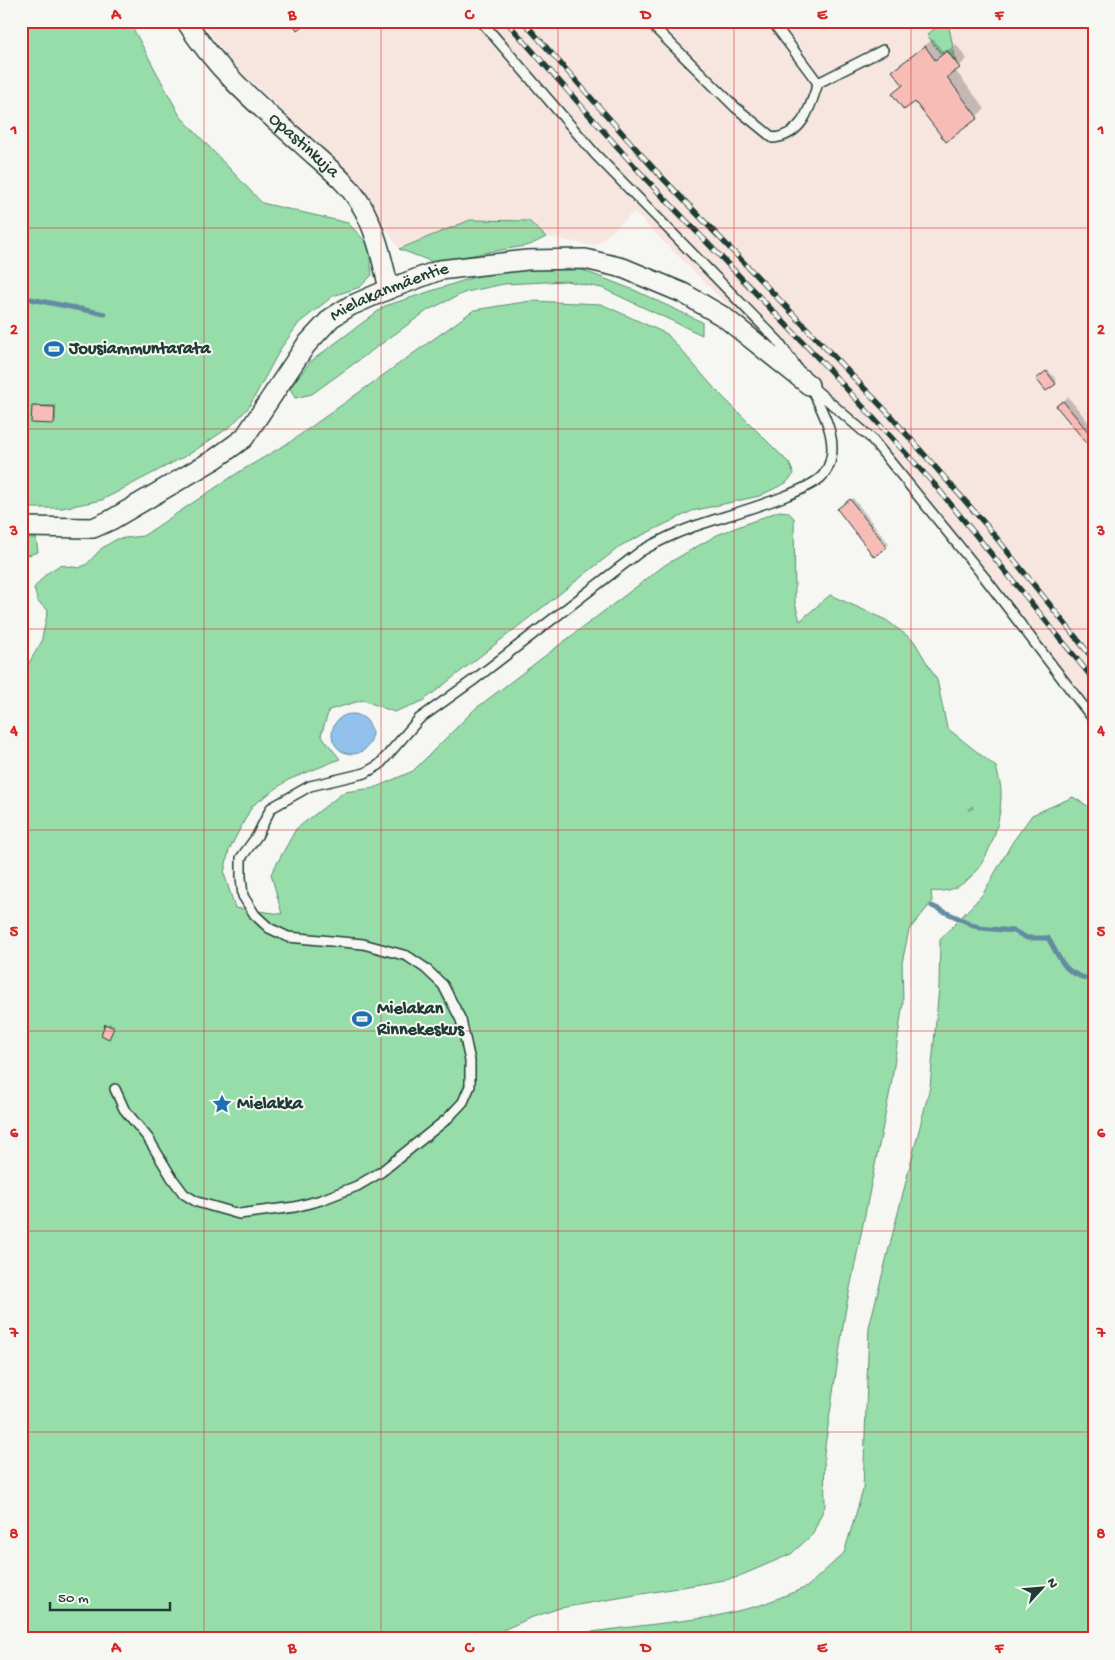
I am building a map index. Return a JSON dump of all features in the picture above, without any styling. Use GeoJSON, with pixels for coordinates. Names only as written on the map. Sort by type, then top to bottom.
{"type":"FeatureCollection","features":[{"type":"Feature","properties":{"kind":"street","name":"Opastinkuja"},"geometry":{"type":"LineString","coordinates":[[186,21],[212,58],[272,118],[347,185],[370,223],[380,249],[389,289]]}},
{"type":"Feature","properties":{"kind":"street","name":"Mielakanmäentie"},"geometry":{"type":"LineString","coordinates":[[21,527],[93,528],[119,516],[215,459],[244,438],[306,345],[331,318],[350,306],[440,270],[527,260],[585,259],[623,268],[683,292],[724,317],[809,385]]}},
{"type":"Feature","properties":{"kind":"lane"},"geometry":{"type":"LineString","coordinates":[[115,1089],[124,1109],[148,1138],[184,1194],[196,1202],[239,1214],[295,1207],[321,1200],[357,1186],[381,1172],[447,1120],[463,1102],[470,1086],[470,1062],[461,1020],[443,985],[426,968],[407,956],[363,944],[288,937],[269,928],[255,915],[243,896],[241,858],[257,836],[271,808],[310,786],[365,773],[379,764],[419,719],[475,679],[641,551],[664,538],[757,506],[815,482],[824,474],[832,451],[830,429],[809,385],[779,342],[595,154],[482,21]]}},
{"type":"Feature","properties":{"kind":"lane"},"geometry":{"type":"LineString","coordinates":[[648,21],[735,106],[773,138],[784,137],[799,126],[808,114],[818,84],[884,50]]}},
{"type":"Feature","properties":{"kind":"lane"},"geometry":{"type":"LineString","coordinates":[[772,21],[818,84]]}},
{"type":"Feature","properties":{"kind":"lane"},"geometry":{"type":"LineString","coordinates":[[809,385],[871,438],[985,578],[1094,720]]}},
{"type":"Feature","properties":{"kind":"shaded area"},"geometry":{"type":"Polygon","coordinates":[[[201,21],[1094,21],[1094,709],[901,465],[714,292],[634,212],[595,246],[470,221],[399,249],[358,183],[230,61],[201,21]]]}},
{"type":"Feature","properties":{"kind":"green space"},"geometry":{"type":"Polygon","coordinates":[[[21,21],[129,21],[180,116],[262,203],[348,223],[368,244],[372,275],[360,287],[333,296],[299,323],[281,348],[249,407],[231,426],[191,453],[102,500],[62,508],[21,508],[21,21]]]}},
{"type":"Feature","properties":{"kind":"green space"},"geometry":{"type":"Polygon","coordinates":[[[944,21],[949,27],[956,62],[947,50],[941,54],[927,35],[944,21]]]}},
{"type":"Feature","properties":{"kind":"green space"},"geometry":{"type":"Polygon","coordinates":[[[470,220],[529,221],[546,237],[530,245],[433,262],[399,249],[470,220]]]}},
{"type":"Feature","properties":{"kind":"green space"},"geometry":{"type":"Polygon","coordinates":[[[577,268],[634,290],[702,322],[702,335],[602,288],[566,281],[504,284],[466,292],[428,310],[312,394],[295,398],[290,388],[310,362],[385,306],[496,270],[577,268]]]}},
{"type":"Feature","properties":{"kind":"green space"},"geometry":{"type":"Polygon","coordinates":[[[531,301],[601,304],[667,334],[715,389],[789,463],[794,474],[786,483],[759,496],[692,511],[622,545],[423,701],[394,712],[363,700],[329,710],[321,735],[340,759],[288,780],[252,806],[229,850],[224,873],[235,908],[282,914],[271,874],[296,829],[344,792],[374,788],[413,771],[475,709],[665,565],[717,535],[779,511],[788,512],[794,518],[795,603],[800,621],[830,595],[886,620],[914,641],[937,680],[947,728],[996,767],[1001,789],[1000,812],[991,845],[974,874],[962,884],[947,890],[931,891],[932,902],[909,930],[902,963],[903,1002],[891,1086],[845,1313],[824,1453],[825,1506],[812,1535],[791,1554],[735,1578],[560,1608],[530,1618],[483,1639],[21,1639],[21,676],[41,643],[48,610],[38,602],[34,588],[46,574],[60,565],[79,568],[87,564],[102,548],[117,539],[143,536],[239,472],[290,442],[474,310],[531,301]]]}},
{"type":"Feature","properties":{"kind":"green space"},"geometry":{"type":"Polygon","coordinates":[[[21,537],[36,538],[38,552],[21,557],[21,537]]]}},
{"type":"Feature","properties":{"kind":"green space"},"geometry":{"type":"Polygon","coordinates":[[[1073,797],[1094,810],[1094,1639],[556,1639],[567,1635],[712,1617],[758,1606],[807,1587],[844,1553],[863,1490],[869,1327],[930,1087],[939,987],[940,940],[983,894],[1012,843],[1032,815],[1073,797]]]}},
{"type":"Feature","properties":{"kind":"water"},"geometry":{"type":"Polygon","coordinates":[[[352,714],[363,717],[369,723],[372,734],[369,745],[363,751],[352,754],[341,751],[335,745],[332,734],[335,723],[341,717],[352,714]]]}},
{"type":"Feature","properties":{"kind":"building"},"geometry":{"type":"Polygon","coordinates":[[[291,21],[309,21],[297,30],[291,21]]]}},
{"type":"Feature","properties":{"kind":"building"},"geometry":{"type":"Polygon","coordinates":[[[925,46],[935,60],[947,51],[960,68],[947,77],[978,118],[946,142],[915,102],[904,110],[892,94],[903,85],[892,71],[925,46]]]}},
{"type":"Feature","properties":{"kind":"building"},"geometry":{"type":"Polygon","coordinates":[[[1046,371],[1056,384],[1046,391],[1036,379],[1046,371]]]}},
{"type":"Feature","properties":{"kind":"building"},"geometry":{"type":"Polygon","coordinates":[[[1063,401],[1094,439],[1094,452],[1056,406],[1063,401]]]}},
{"type":"Feature","properties":{"kind":"building"},"geometry":{"type":"Polygon","coordinates":[[[32,406],[55,407],[54,424],[31,423],[32,406]]]}},
{"type":"Feature","properties":{"kind":"building"},"geometry":{"type":"Polygon","coordinates":[[[850,499],[887,547],[874,557],[837,509],[850,499]]]}},
{"type":"Feature","properties":{"kind":"building"},"geometry":{"type":"Polygon","coordinates":[[[105,1024],[114,1028],[109,1039],[101,1035],[105,1024]]]}},
{"type":"Feature","properties":{"kind":"waterway"},"geometry":{"type":"LineString","coordinates":[[21,297],[105,314]]}},
{"type":"Feature","properties":{"kind":"waterway"},"geometry":{"type":"LineString","coordinates":[[932,906],[980,928],[1014,931],[1027,938],[1048,938],[1061,961],[1070,971],[1094,981]]}},
{"type":"Feature","properties":{"kind":"railway"},"geometry":{"type":"LineString","coordinates":[[506,21],[645,178],[821,361],[935,485],[1094,680]]}},
{"type":"Feature","properties":{"kind":"railway"},"geometry":{"type":"LineString","coordinates":[[523,21],[654,169],[887,412],[987,526],[1094,660]]}},
{"type":"Feature","properties":{"kind":"place","name":"Jousiammuntarata"},"geometry":{"type":"Point","coordinates":[54,349]}},
{"type":"Feature","properties":{"kind":"place","name":"Mielakan Rinnekeskus"},"geometry":{"type":"Point","coordinates":[362,1019]}},
{"type":"Feature","properties":{"kind":"place","name":"Mielakka"},"geometry":{"type":"Point","coordinates":[222,1104]}}]}
